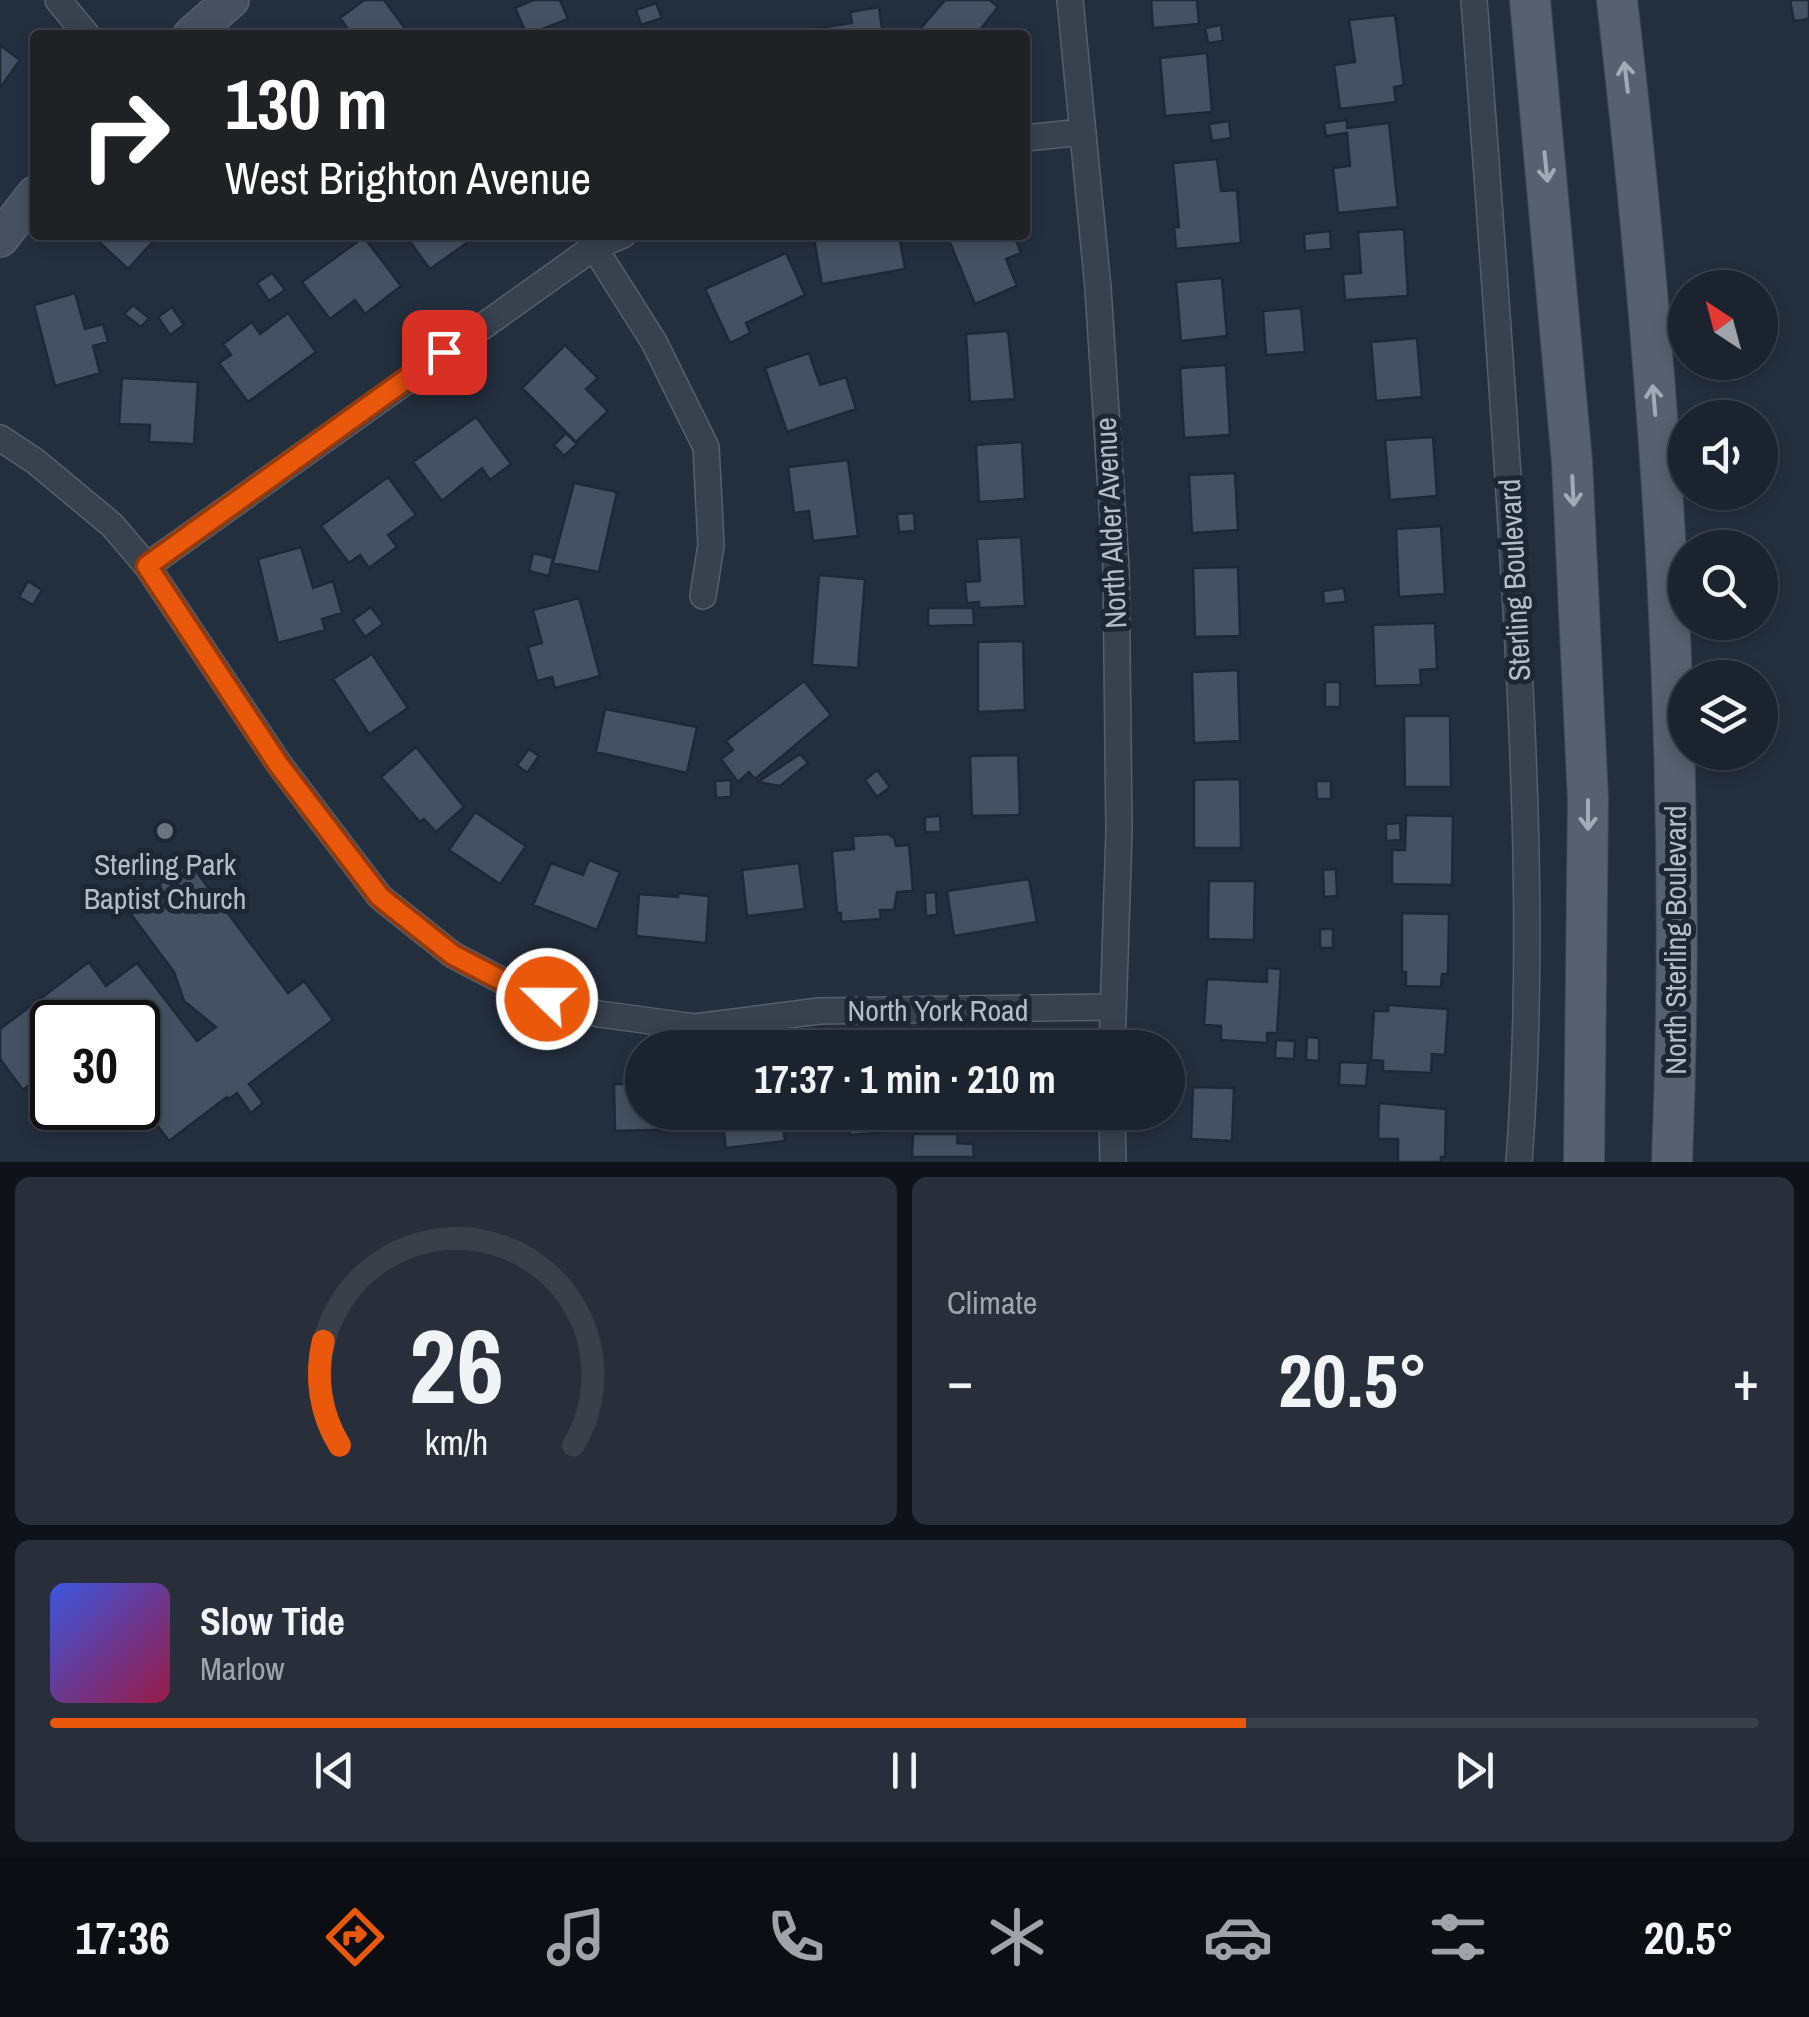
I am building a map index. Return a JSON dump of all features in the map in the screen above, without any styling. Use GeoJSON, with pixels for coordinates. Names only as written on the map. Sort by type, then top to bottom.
{"type":"FeatureCollection","features":[{"type":"Feature","properties":{"kind":"main road"},"geometry":{"type":"LineString","coordinates":[[196,30],[231,0]]}},
{"type":"Feature","properties":{"kind":"main road"},"geometry":{"type":"LineString","coordinates":[[1530,0],[1572,462],[1587,779],[1584,1162]]}},
{"type":"Feature","properties":{"kind":"main road","name":"North Sterling Boulevard"},"geometry":{"type":"LineString","coordinates":[[1617,0],[1670,582],[1678,892],[1672,1162]]}},
{"type":"Feature","properties":{"kind":"main road"},"geometry":{"type":"LineString","coordinates":[[0,238],[30,200]]}},
{"type":"Feature","properties":{"kind":"street"},"geometry":{"type":"LineString","coordinates":[[58,0],[83,30]]}},
{"type":"Feature","properties":{"kind":"street","name":"North Alder Avenue"},"geometry":{"type":"LineString","coordinates":[[1070,0],[1099,308],[1116,567],[1119,832],[1112,1030]]}},
{"type":"Feature","properties":{"kind":"street","name":"Sterling Boulevard"},"geometry":{"type":"LineString","coordinates":[[1474,0],[1502,364],[1524,732],[1526,918],[1519,1162]]}},
{"type":"Feature","properties":{"kind":"street"},"geometry":{"type":"LineString","coordinates":[[1030,137],[1084,132]]}},
{"type":"Feature","properties":{"kind":"street"},"geometry":{"type":"LineString","coordinates":[[147,566],[594,247],[611,240]]}},
{"type":"Feature","properties":{"kind":"street"},"geometry":{"type":"LineString","coordinates":[[594,247],[654,342],[706,447],[711,545],[703,596]]}},
{"type":"Feature","properties":{"kind":"street","name":"North York Road"},"geometry":{"type":"LineString","coordinates":[[0,438],[35,460],[112,525],[147,566],[278,764],[380,897],[453,955],[526,993],[599,1014],[696,1027],[819,1011],[1112,1008]]}},
{"type":"Feature","properties":{"kind":"street"},"geometry":{"type":"LineString","coordinates":[[1112,1130],[1113,1162]]}},
{"type":"Feature","properties":{"kind":"building"},"geometry":{"type":"Polygon","coordinates":[[[364,0],[384,0],[406,30],[349,30],[340,18],[364,0]]]}},
{"type":"Feature","properties":{"kind":"building"},"geometry":{"type":"Polygon","coordinates":[[[533,0],[560,0],[568,19],[540,30],[525,30],[515,8],[533,0]]]}},
{"type":"Feature","properties":{"kind":"building"},"geometry":{"type":"Polygon","coordinates":[[[945,0],[990,0],[998,7],[980,30],[919,30],[945,0]]]}},
{"type":"Feature","properties":{"kind":"building"},"geometry":{"type":"Polygon","coordinates":[[[1151,0],[1197,0],[1199,24],[1153,28],[1151,0]]]}},
{"type":"Feature","properties":{"kind":"building"},"geometry":{"type":"Polygon","coordinates":[[[1790,0],[1809,0],[1809,19],[1794,21],[1790,0]]]}},
{"type":"Feature","properties":{"kind":"building"},"geometry":{"type":"Polygon","coordinates":[[[656,3],[662,18],[641,25],[636,10],[656,3]]]}},
{"type":"Feature","properties":{"kind":"building"},"geometry":{"type":"Polygon","coordinates":[[[879,7],[882,30],[805,30],[852,23],[850,12],[879,7]]]}},
{"type":"Feature","properties":{"kind":"building"},"geometry":{"type":"Polygon","coordinates":[[[1395,15],[1404,85],[1394,87],[1396,102],[1340,109],[1334,65],[1355,62],[1349,20],[1395,15]]]}},
{"type":"Feature","properties":{"kind":"building"},"geometry":{"type":"Polygon","coordinates":[[[1221,25],[1223,41],[1208,43],[1205,28],[1221,25]]]}},
{"type":"Feature","properties":{"kind":"building"},"geometry":{"type":"Polygon","coordinates":[[[0,45],[20,60],[0,88],[0,45]]]}},
{"type":"Feature","properties":{"kind":"building"},"geometry":{"type":"Polygon","coordinates":[[[1207,53],[1212,112],[1165,116],[1160,58],[1207,53]]]}},
{"type":"Feature","properties":{"kind":"building"},"geometry":{"type":"Polygon","coordinates":[[[1347,120],[1347,128],[1389,123],[1398,207],[1338,213],[1333,168],[1350,166],[1347,133],[1326,136],[1324,123],[1347,120]]]}},
{"type":"Feature","properties":{"kind":"building"},"geometry":{"type":"Polygon","coordinates":[[[1229,121],[1231,138],[1212,141],[1209,124],[1229,121]]]}},
{"type":"Feature","properties":{"kind":"building"},"geometry":{"type":"Polygon","coordinates":[[[1217,159],[1221,191],[1237,190],[1241,243],[1176,249],[1174,227],[1179,227],[1173,163],[1217,159]]]}},
{"type":"Feature","properties":{"kind":"building"},"geometry":{"type":"Polygon","coordinates":[[[1404,229],[1408,296],[1345,300],[1343,274],[1361,273],[1358,232],[1404,229]]]}},
{"type":"Feature","properties":{"kind":"building"},"geometry":{"type":"Polygon","coordinates":[[[1330,231],[1331,249],[1305,251],[1304,234],[1330,231]]]}},
{"type":"Feature","properties":{"kind":"building"},"geometry":{"type":"Polygon","coordinates":[[[97,240],[154,240],[128,269],[97,240]]]}},
{"type":"Feature","properties":{"kind":"building"},"geometry":{"type":"Polygon","coordinates":[[[360,240],[366,240],[401,286],[365,314],[355,300],[330,319],[302,282],[360,240]]]}},
{"type":"Feature","properties":{"kind":"building"},"geometry":{"type":"Polygon","coordinates":[[[409,240],[471,240],[430,269],[409,240]]]}},
{"type":"Feature","properties":{"kind":"building"},"geometry":{"type":"Polygon","coordinates":[[[814,240],[900,240],[905,269],[822,284],[814,240]]]}},
{"type":"Feature","properties":{"kind":"building"},"geometry":{"type":"Polygon","coordinates":[[[949,240],[1016,240],[1021,253],[1006,259],[1017,286],[975,304],[949,240]]]}},
{"type":"Feature","properties":{"kind":"building"},"geometry":{"type":"Polygon","coordinates":[[[786,253],[805,295],[746,323],[750,333],[730,343],[705,289],[786,253]]]}},
{"type":"Feature","properties":{"kind":"building"},"geometry":{"type":"Polygon","coordinates":[[[272,273],[285,290],[269,301],[257,283],[272,273]]]}},
{"type":"Feature","properties":{"kind":"building"},"geometry":{"type":"Polygon","coordinates":[[[1222,278],[1227,336],[1181,341],[1176,282],[1222,278]]]}},
{"type":"Feature","properties":{"kind":"building"},"geometry":{"type":"Polygon","coordinates":[[[75,293],[85,329],[103,324],[108,342],[93,346],[100,373],[55,386],[34,305],[75,293]]]}},
{"type":"Feature","properties":{"kind":"building"},"geometry":{"type":"Polygon","coordinates":[[[133,305],[149,318],[141,327],[124,314],[133,305]]]}},
{"type":"Feature","properties":{"kind":"building"},"geometry":{"type":"Polygon","coordinates":[[[172,307],[184,325],[170,335],[158,317],[172,307]]]}},
{"type":"Feature","properties":{"kind":"building"},"geometry":{"type":"Polygon","coordinates":[[[1301,308],[1305,352],[1266,355],[1263,311],[1301,308]]]}},
{"type":"Feature","properties":{"kind":"building"},"geometry":{"type":"Polygon","coordinates":[[[288,313],[316,352],[248,402],[219,363],[231,355],[223,344],[252,322],[260,334],[288,313]]]}},
{"type":"Feature","properties":{"kind":"building"},"geometry":{"type":"Polygon","coordinates":[[[1008,331],[1015,399],[970,402],[966,334],[1008,331]]]}},
{"type":"Feature","properties":{"kind":"building"},"geometry":{"type":"Polygon","coordinates":[[[1417,338],[1422,397],[1376,401],[1371,342],[1417,338]]]}},
{"type":"Feature","properties":{"kind":"building"},"geometry":{"type":"Polygon","coordinates":[[[565,345],[598,378],[586,389],[608,411],[576,442],[522,388],[565,345]]]}},
{"type":"Feature","properties":{"kind":"building"},"geometry":{"type":"Polygon","coordinates":[[[809,353],[820,385],[846,377],[856,409],[787,432],[765,368],[809,353]]]}},
{"type":"Feature","properties":{"kind":"building"},"geometry":{"type":"Polygon","coordinates":[[[1226,365],[1230,435],[1184,438],[1180,368],[1226,365]]]}},
{"type":"Feature","properties":{"kind":"building"},"geometry":{"type":"Polygon","coordinates":[[[122,378],[198,382],[194,444],[149,442],[150,425],[119,424],[122,378]]]}},
{"type":"Feature","properties":{"kind":"building"},"geometry":{"type":"Polygon","coordinates":[[[476,417],[511,464],[490,480],[482,468],[442,501],[413,462],[476,417]]]}},
{"type":"Feature","properties":{"kind":"building"},"geometry":{"type":"Polygon","coordinates":[[[566,433],[577,444],[564,456],[554,445],[566,433]]]}},
{"type":"Feature","properties":{"kind":"building"},"geometry":{"type":"Polygon","coordinates":[[[1433,437],[1437,496],[1390,500],[1385,440],[1433,437]]]}},
{"type":"Feature","properties":{"kind":"building"},"geometry":{"type":"Polygon","coordinates":[[[1022,442],[1025,499],[979,502],[976,445],[1022,442]]]}},
{"type":"Feature","properties":{"kind":"building"},"geometry":{"type":"Polygon","coordinates":[[[848,460],[858,536],[813,541],[809,511],[794,513],[788,467],[848,460]]]}},
{"type":"Feature","properties":{"kind":"building"},"geometry":{"type":"Polygon","coordinates":[[[1235,473],[1238,530],[1192,533],[1189,475],[1235,473]]]}},
{"type":"Feature","properties":{"kind":"building"},"geometry":{"type":"Polygon","coordinates":[[[388,477],[416,515],[388,535],[397,547],[369,568],[360,555],[349,563],[321,526],[388,477]]]}},
{"type":"Feature","properties":{"kind":"building"},"geometry":{"type":"Polygon","coordinates":[[[574,483],[617,492],[599,572],[553,563],[574,483]]]}},
{"type":"Feature","properties":{"kind":"building"},"geometry":{"type":"Polygon","coordinates":[[[914,513],[915,531],[899,532],[897,514],[914,513]]]}},
{"type":"Feature","properties":{"kind":"building"},"geometry":{"type":"Polygon","coordinates":[[[1441,526],[1445,594],[1399,597],[1396,529],[1441,526]]]}},
{"type":"Feature","properties":{"kind":"building"},"geometry":{"type":"Polygon","coordinates":[[[1021,537],[1025,606],[979,608],[979,602],[967,603],[965,582],[980,581],[977,539],[1021,537]]]}},
{"type":"Feature","properties":{"kind":"building"},"geometry":{"type":"Polygon","coordinates":[[[301,547],[313,588],[333,581],[342,613],[322,619],[325,630],[278,643],[258,559],[301,547]]]}},
{"type":"Feature","properties":{"kind":"building"},"geometry":{"type":"Polygon","coordinates":[[[533,553],[553,558],[549,576],[529,571],[533,553]]]}},
{"type":"Feature","properties":{"kind":"building"},"geometry":{"type":"Polygon","coordinates":[[[1238,567],[1240,636],[1195,637],[1193,568],[1238,567]]]}},
{"type":"Feature","properties":{"kind":"building"},"geometry":{"type":"Polygon","coordinates":[[[819,575],[865,579],[858,668],[812,665],[819,575]]]}},
{"type":"Feature","properties":{"kind":"building"},"geometry":{"type":"Polygon","coordinates":[[[28,581],[42,590],[33,605],[19,597],[28,581]]]}},
{"type":"Feature","properties":{"kind":"building"},"geometry":{"type":"Polygon","coordinates":[[[1344,588],[1346,602],[1324,604],[1323,591],[1344,588]]]}},
{"type":"Feature","properties":{"kind":"building"},"geometry":{"type":"Polygon","coordinates":[[[579,598],[600,676],[555,688],[552,677],[537,681],[528,647],[542,643],[533,610],[579,598]]]}},
{"type":"Feature","properties":{"kind":"building"},"geometry":{"type":"Polygon","coordinates":[[[371,607],[383,624],[365,637],[353,620],[371,607]]]}},
{"type":"Feature","properties":{"kind":"building"},"geometry":{"type":"Polygon","coordinates":[[[928,608],[973,608],[974,625],[928,626],[928,608]]]}},
{"type":"Feature","properties":{"kind":"building"},"geometry":{"type":"Polygon","coordinates":[[[1435,623],[1437,669],[1420,670],[1421,685],[1375,686],[1373,625],[1435,623]]]}},
{"type":"Feature","properties":{"kind":"building"},"geometry":{"type":"Polygon","coordinates":[[[1023,641],[1025,710],[978,712],[978,642],[1023,641]]]}},
{"type":"Feature","properties":{"kind":"building"},"geometry":{"type":"Polygon","coordinates":[[[372,654],[408,708],[369,734],[333,679],[372,654]]]}},
{"type":"Feature","properties":{"kind":"building"},"geometry":{"type":"Polygon","coordinates":[[[1238,670],[1240,741],[1194,743],[1192,672],[1238,670]]]}},
{"type":"Feature","properties":{"kind":"building"},"geometry":{"type":"Polygon","coordinates":[[[804,681],[831,715],[755,779],[749,772],[738,782],[721,759],[733,750],[726,741],[804,681]]]}},
{"type":"Feature","properties":{"kind":"building"},"geometry":{"type":"Polygon","coordinates":[[[1325,682],[1340,682],[1340,707],[1325,707],[1325,682]]]}},
{"type":"Feature","properties":{"kind":"building"},"geometry":{"type":"Polygon","coordinates":[[[605,709],[697,727],[687,773],[596,752],[605,709]]]}},
{"type":"Feature","properties":{"kind":"building"},"geometry":{"type":"Polygon","coordinates":[[[1404,716],[1450,716],[1451,787],[1405,787],[1404,716]]]}},
{"type":"Feature","properties":{"kind":"building"},"geometry":{"type":"Polygon","coordinates":[[[416,747],[464,807],[436,832],[424,819],[420,822],[381,777],[416,747]]]}},
{"type":"Feature","properties":{"kind":"building"},"geometry":{"type":"Polygon","coordinates":[[[529,749],[539,756],[527,773],[517,765],[529,749]]]}},
{"type":"Feature","properties":{"kind":"building"},"geometry":{"type":"Polygon","coordinates":[[[800,754],[808,763],[780,786],[758,782],[800,754]]]}},
{"type":"Feature","properties":{"kind":"building"},"geometry":{"type":"Polygon","coordinates":[[[1018,755],[1020,815],[972,816],[970,756],[1018,755]]]}},
{"type":"Feature","properties":{"kind":"building"},"geometry":{"type":"Polygon","coordinates":[[[877,770],[890,787],[877,797],[865,780],[877,770]]]}},
{"type":"Feature","properties":{"kind":"building"},"geometry":{"type":"Polygon","coordinates":[[[1240,779],[1241,848],[1194,848],[1194,780],[1240,779]]]}},
{"type":"Feature","properties":{"kind":"building"},"geometry":{"type":"Polygon","coordinates":[[[731,780],[731,797],[716,798],[715,781],[731,780]]]}},
{"type":"Feature","properties":{"kind":"building"},"geometry":{"type":"Polygon","coordinates":[[[1316,781],[1331,781],[1331,799],[1317,799],[1316,781]]]}},
{"type":"Feature","properties":{"kind":"building"},"geometry":{"type":"Polygon","coordinates":[[[475,812],[526,846],[500,884],[449,850],[475,812]]]}},
{"type":"Feature","properties":{"kind":"building"},"geometry":{"type":"Polygon","coordinates":[[[1406,815],[1453,816],[1452,885],[1392,884],[1392,850],[1405,850],[1406,815]]]}},
{"type":"Feature","properties":{"kind":"building"},"geometry":{"type":"Polygon","coordinates":[[[940,816],[941,832],[925,832],[925,817],[940,816]]]}},
{"type":"Feature","properties":{"kind":"building"},"geometry":{"type":"Polygon","coordinates":[[[1400,823],[1401,840],[1386,841],[1386,824],[1400,823]]]}},
{"type":"Feature","properties":{"kind":"building"},"geometry":{"type":"Polygon","coordinates":[[[888,834],[896,846],[909,845],[913,891],[897,892],[894,910],[880,910],[881,919],[841,922],[832,851],[854,849],[853,836],[888,834]]]}},
{"type":"Feature","properties":{"kind":"building"},"geometry":{"type":"Polygon","coordinates":[[[589,860],[620,872],[597,930],[533,905],[551,863],[583,875],[589,860]]]}},
{"type":"Feature","properties":{"kind":"building","name":"Sterling Park Baptist Church"},"geometry":{"type":"Polygon","coordinates":[[[189,862],[288,993],[304,981],[333,1020],[249,1084],[263,1103],[251,1113],[237,1093],[169,1141],[160,1129],[160,1000],[39,1000],[89,962],[106,986],[137,963],[197,1041],[216,1027],[184,1001],[174,972],[127,909],[189,862]]]}},
{"type":"Feature","properties":{"kind":"building"},"geometry":{"type":"Polygon","coordinates":[[[799,863],[805,909],[747,916],[742,870],[799,863]]]}},
{"type":"Feature","properties":{"kind":"building"},"geometry":{"type":"Polygon","coordinates":[[[1336,869],[1337,896],[1324,897],[1323,870],[1336,869]]]}},
{"type":"Feature","properties":{"kind":"building"},"geometry":{"type":"Polygon","coordinates":[[[1029,879],[1037,922],[954,936],[947,891],[1029,879]]]}},
{"type":"Feature","properties":{"kind":"building"},"geometry":{"type":"Polygon","coordinates":[[[1209,881],[1255,881],[1254,940],[1208,939],[1209,881]]]}},
{"type":"Feature","properties":{"kind":"building"},"geometry":{"type":"Polygon","coordinates":[[[936,892],[937,915],[926,916],[925,893],[936,892]]]}},
{"type":"Feature","properties":{"kind":"building"},"geometry":{"type":"Polygon","coordinates":[[[678,893],[709,896],[706,943],[636,936],[639,894],[678,897],[678,893]]]}},
{"type":"Feature","properties":{"kind":"building"},"geometry":{"type":"Polygon","coordinates":[[[1402,913],[1449,914],[1448,974],[1442,974],[1441,987],[1406,986],[1406,972],[1402,972],[1402,913]]]}},
{"type":"Feature","properties":{"kind":"building"},"geometry":{"type":"Polygon","coordinates":[[[1320,929],[1333,929],[1333,948],[1320,948],[1320,929]]]}},
{"type":"Feature","properties":{"kind":"building"},"geometry":{"type":"Polygon","coordinates":[[[1267,968],[1281,969],[1277,1033],[1267,1033],[1267,1043],[1221,1040],[1221,1026],[1204,1025],[1207,979],[1267,982],[1267,968]]]}},
{"type":"Feature","properties":{"kind":"building"},"geometry":{"type":"Polygon","coordinates":[[[1388,1005],[1448,1009],[1445,1055],[1432,1054],[1431,1073],[1383,1071],[1383,1061],[1371,1060],[1374,1011],[1388,1011],[1388,1005]]]}},
{"type":"Feature","properties":{"kind":"building","name":"Sterling Park Baptist Church"},"geometry":{"type":"Polygon","coordinates":[[[30,1006],[30,1085],[23,1090],[0,1059],[0,1029],[30,1006]]]}},
{"type":"Feature","properties":{"kind":"building"},"geometry":{"type":"Polygon","coordinates":[[[1307,1037],[1319,1038],[1319,1061],[1306,1060],[1307,1037]]]}},
{"type":"Feature","properties":{"kind":"building"},"geometry":{"type":"Polygon","coordinates":[[[1276,1040],[1295,1041],[1294,1059],[1275,1058],[1276,1040]]]}},
{"type":"Feature","properties":{"kind":"building"},"geometry":{"type":"Polygon","coordinates":[[[1340,1062],[1368,1063],[1366,1086],[1339,1085],[1340,1062]]]}},
{"type":"Feature","properties":{"kind":"building"},"geometry":{"type":"Polygon","coordinates":[[[614,1084],[625,1084],[625,1130],[650,1130],[615,1131],[614,1084]]]}},
{"type":"Feature","properties":{"kind":"building"},"geometry":{"type":"Polygon","coordinates":[[[1193,1087],[1234,1088],[1232,1141],[1191,1139],[1193,1087]]]}},
{"type":"Feature","properties":{"kind":"building"},"geometry":{"type":"Polygon","coordinates":[[[1379,1103],[1446,1109],[1445,1157],[1441,1157],[1441,1162],[1398,1162],[1398,1139],[1378,1139],[1379,1103]]]}},
{"type":"Feature","properties":{"kind":"building"},"geometry":{"type":"Polygon","coordinates":[[[724,1130],[783,1130],[785,1141],[726,1148],[724,1130]]]}},
{"type":"Feature","properties":{"kind":"building"},"geometry":{"type":"Polygon","coordinates":[[[850,1130],[886,1130],[886,1132],[850,1135],[850,1130]]]}},
{"type":"Feature","properties":{"kind":"building"},"geometry":{"type":"Polygon","coordinates":[[[993,1130],[1040,1130],[1040,1132],[993,1130]]]}},
{"type":"Feature","properties":{"kind":"building"},"geometry":{"type":"Polygon","coordinates":[[[913,1134],[958,1134],[957,1143],[973,1144],[974,1157],[912,1157],[913,1134]]]}},
{"type":"Feature","properties":{"kind":"place","name":"Sterling Park Baptist Church"},"geometry":{"type":"Point","coordinates":[165,831]}},
{"type":"Feature","properties":{"kind":"route"},"geometry":{"type":"LineString","coordinates":[[444,352],[147,566],[278,764],[380,897],[453,955],[526,993],[547,999]]}}]}
